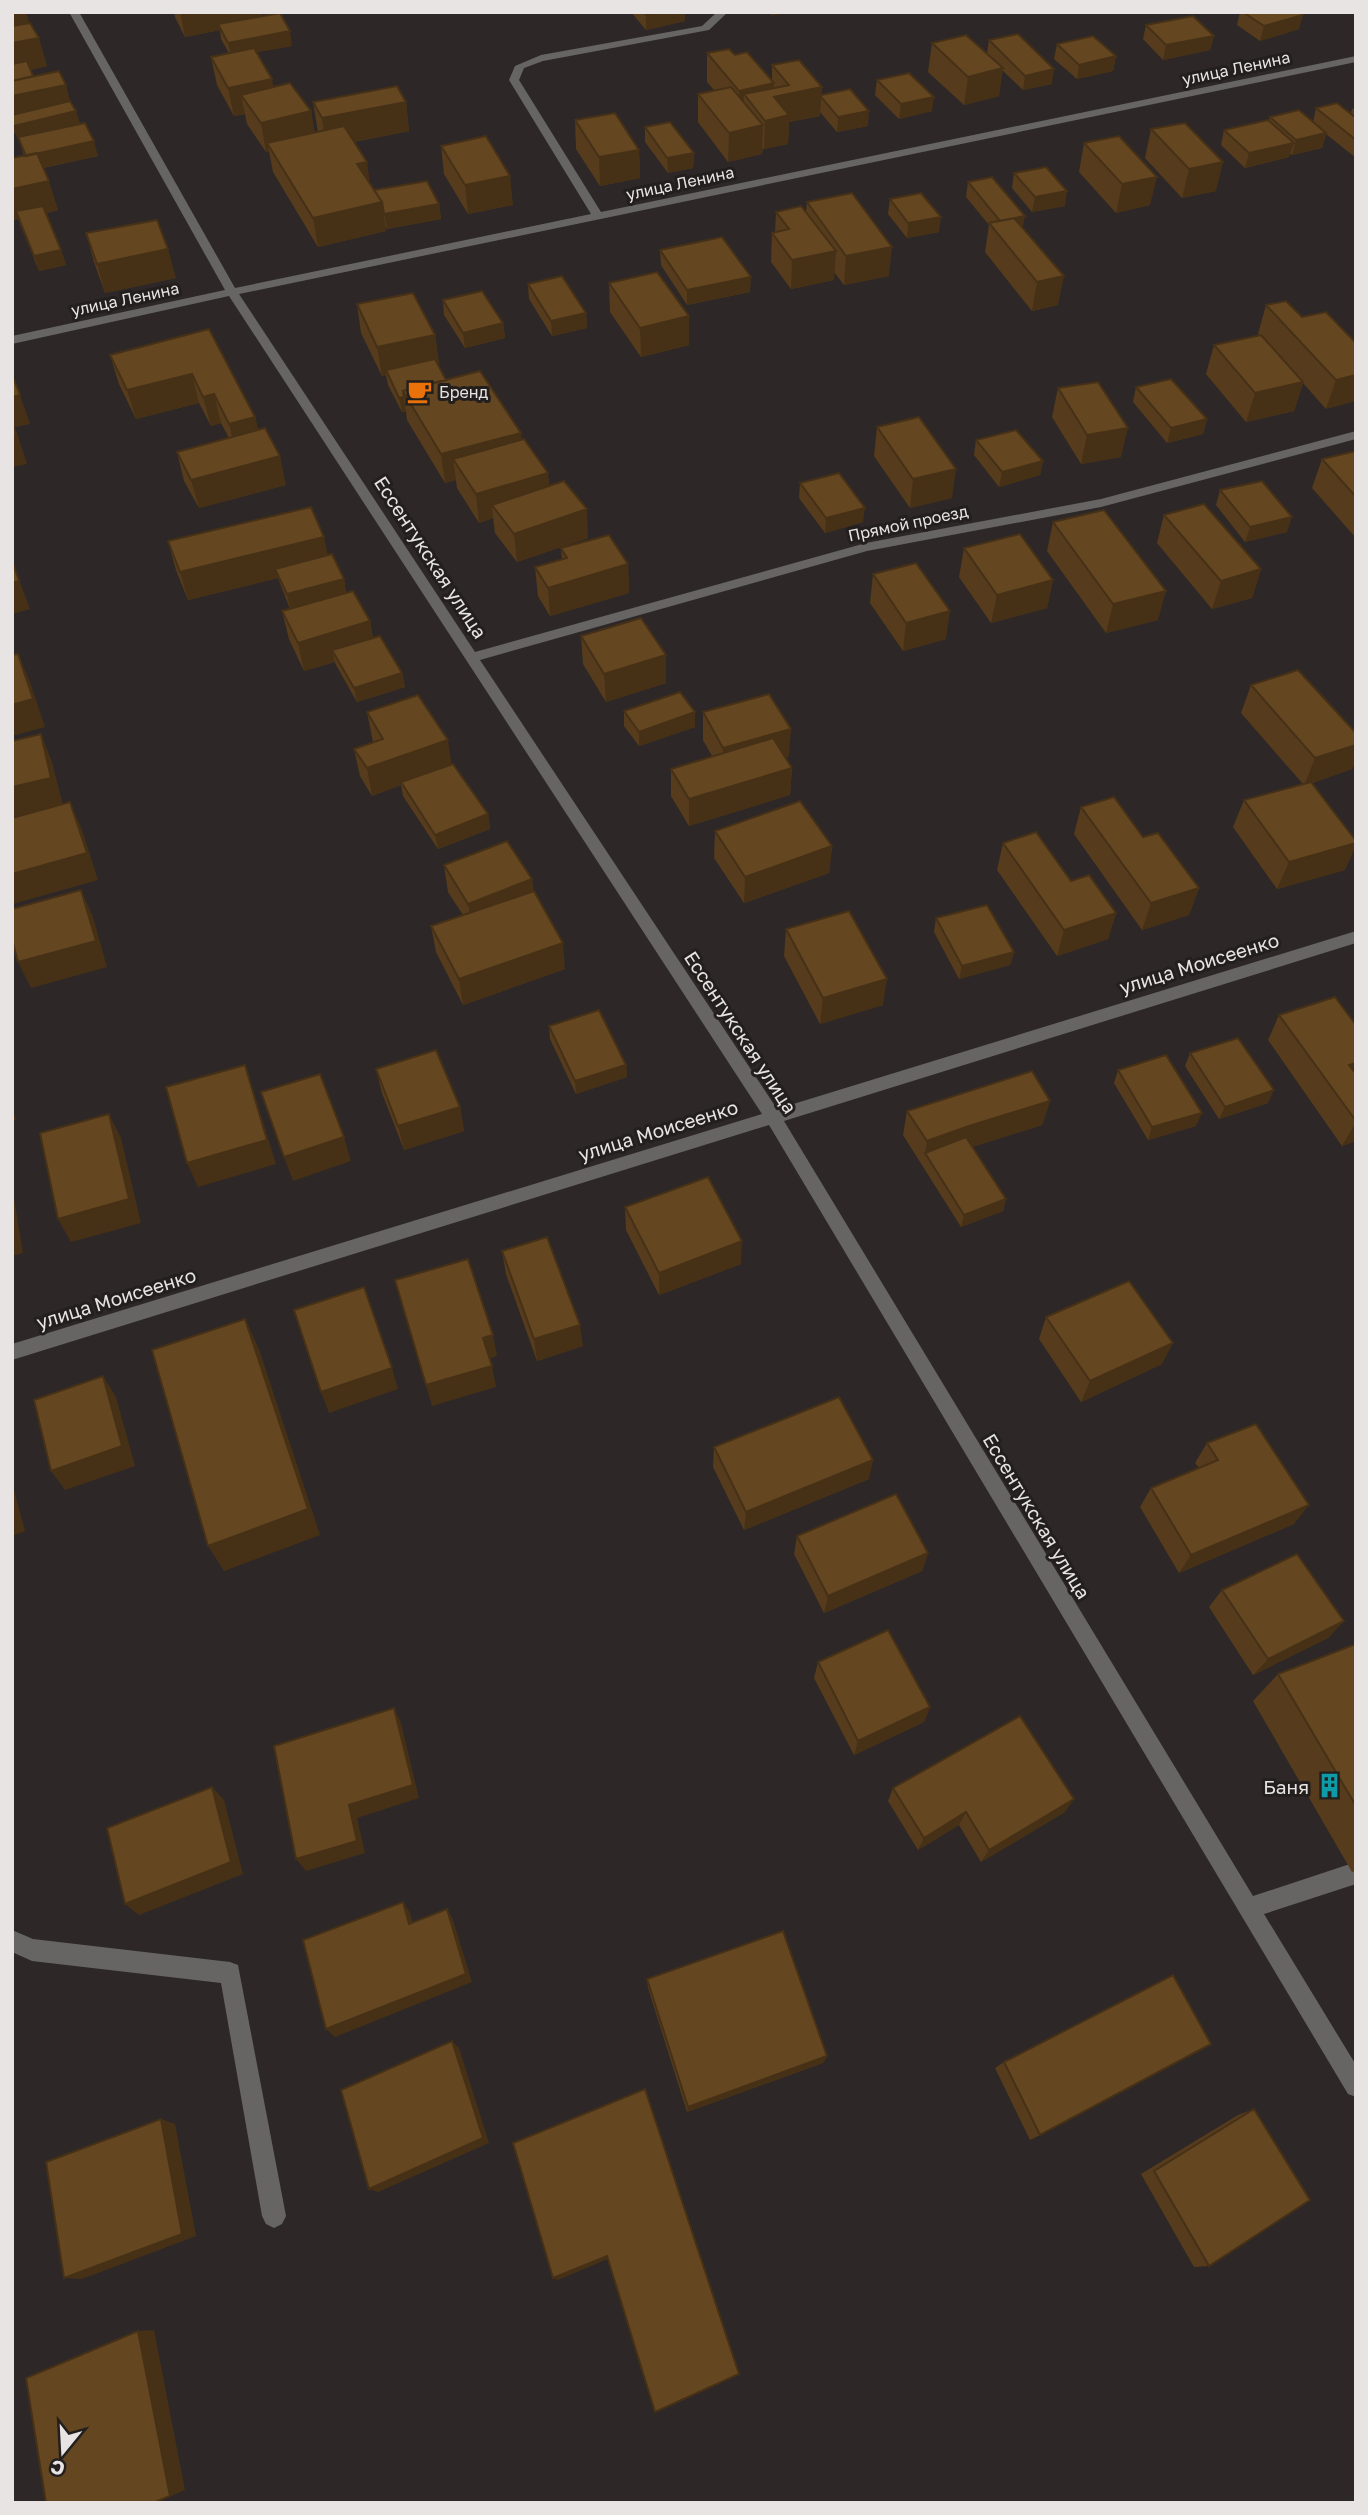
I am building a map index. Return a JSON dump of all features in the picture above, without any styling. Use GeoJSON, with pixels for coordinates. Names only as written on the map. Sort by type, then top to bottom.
{"type":"FeatureCollection","features":[{"type":"Feature","properties":{"kind":"street","name":"Ессентукская улица"},"geometry":{"type":"LineString","coordinates":[[74,12],[232,292],[772,1116],[1356,2086]]}},
{"type":"Feature","properties":{"kind":"street"},"geometry":{"type":"LineString","coordinates":[[598,216],[514,80],[520,66],[541,58],[705,28],[723,12]]}},
{"type":"Feature","properties":{"kind":"street","name":"улица Ленина"},"geometry":{"type":"LineString","coordinates":[[12,340],[1356,59]]}},
{"type":"Feature","properties":{"kind":"street","name":"Прямой проезд"},"geometry":{"type":"LineString","coordinates":[[471,658],[866,547],[1101,503],[1356,435]]}},
{"type":"Feature","properties":{"kind":"street","name":"улица Моисеенко"},"geometry":{"type":"LineString","coordinates":[[12,1352],[1356,937]]}},
{"type":"Feature","properties":{"kind":"street"},"geometry":{"type":"LineString","coordinates":[[1248,1908],[1356,1873]]}},
{"type":"Feature","properties":{"kind":"street"},"geometry":{"type":"LineString","coordinates":[[12,1941],[32,1950],[230,1973],[274,2216]]}},
{"type":"Feature","properties":{"kind":"building"},"geometry":{"type":"Polygon","coordinates":[[[1243,12],[1300,12],[1303,15],[1264,26],[1243,12]]]}},
{"type":"Feature","properties":{"kind":"building"},"geometry":{"type":"Polygon","coordinates":[[[280,13],[290,31],[228,43],[218,24],[280,13]]]}},
{"type":"Feature","properties":{"kind":"building"},"geometry":{"type":"Polygon","coordinates":[[[1193,16],[1214,36],[1166,45],[1146,25],[1193,16]]]}},
{"type":"Feature","properties":{"kind":"building"},"geometry":{"type":"Polygon","coordinates":[[[30,23],[39,38],[12,43],[12,26],[30,23]]]}},
{"type":"Feature","properties":{"kind":"building"},"geometry":{"type":"Polygon","coordinates":[[[1018,34],[1054,69],[1025,76],[989,40],[1018,34]]]}},
{"type":"Feature","properties":{"kind":"building"},"geometry":{"type":"Polygon","coordinates":[[[966,35],[1003,68],[968,77],[932,43],[966,35]]]}},
{"type":"Feature","properties":{"kind":"building"},"geometry":{"type":"Polygon","coordinates":[[[1093,36],[1116,56],[1079,65],[1057,44],[1093,36]]]}},
{"type":"Feature","properties":{"kind":"building"},"geometry":{"type":"Polygon","coordinates":[[[254,48],[272,79],[228,88],[211,57],[254,48]]]}},
{"type":"Feature","properties":{"kind":"building"},"geometry":{"type":"Polygon","coordinates":[[[729,49],[735,55],[747,52],[774,83],[739,91],[707,53],[729,49]]]}},
{"type":"Feature","properties":{"kind":"building"},"geometry":{"type":"Polygon","coordinates":[[[799,60],[822,87],[774,97],[789,115],[765,121],[744,94],[789,85],[772,65],[799,60]]]}},
{"type":"Feature","properties":{"kind":"building"},"geometry":{"type":"Polygon","coordinates":[[[27,61],[33,76],[12,81],[12,64],[27,61]]]}},
{"type":"Feature","properties":{"kind":"building"},"geometry":{"type":"Polygon","coordinates":[[[59,71],[66,85],[12,96],[12,81],[59,71]]]}},
{"type":"Feature","properties":{"kind":"building"},"geometry":{"type":"Polygon","coordinates":[[[909,73],[934,97],[901,104],[877,80],[909,73]]]}},
{"type":"Feature","properties":{"kind":"building"},"geometry":{"type":"Polygon","coordinates":[[[290,83],[311,111],[261,123],[241,95],[290,83]]]}},
{"type":"Feature","properties":{"kind":"building"},"geometry":{"type":"Polygon","coordinates":[[[397,86],[406,102],[322,118],[313,102],[397,86]]]}},
{"type":"Feature","properties":{"kind":"building"},"geometry":{"type":"Polygon","coordinates":[[[731,87],[763,125],[729,133],[698,94],[731,87]]]}},
{"type":"Feature","properties":{"kind":"building"},"geometry":{"type":"Polygon","coordinates":[[[850,89],[869,111],[838,117],[821,95],[850,89]]]}},
{"type":"Feature","properties":{"kind":"building"},"geometry":{"type":"Polygon","coordinates":[[[70,101],[76,111],[14,126],[12,123],[12,115],[70,101]]]}},
{"type":"Feature","properties":{"kind":"building"},"geometry":{"type":"Polygon","coordinates":[[[1337,103],[1356,118],[1356,140],[1316,108],[1337,103]]]}},
{"type":"Feature","properties":{"kind":"building"},"geometry":{"type":"Polygon","coordinates":[[[1299,110],[1326,133],[1296,140],[1270,117],[1299,110]]]}},
{"type":"Feature","properties":{"kind":"building"},"geometry":{"type":"Polygon","coordinates":[[[615,113],[639,150],[599,157],[575,120],[615,113]]]}},
{"type":"Feature","properties":{"kind":"building"},"geometry":{"type":"Polygon","coordinates":[[[1268,120],[1294,143],[1249,153],[1224,130],[1268,120]]]}},
{"type":"Feature","properties":{"kind":"building"},"geometry":{"type":"Polygon","coordinates":[[[670,122],[694,153],[667,158],[645,127],[670,122]]]}},
{"type":"Feature","properties":{"kind":"building"},"geometry":{"type":"Polygon","coordinates":[[[85,123],[94,141],[26,156],[18,137],[85,123]]]}},
{"type":"Feature","properties":{"kind":"building"},"geometry":{"type":"Polygon","coordinates":[[[1185,123],[1223,162],[1189,169],[1151,129],[1185,123]]]}},
{"type":"Feature","properties":{"kind":"building"},"geometry":{"type":"Polygon","coordinates":[[[344,126],[367,162],[357,164],[382,202],[313,218],[267,143],[344,126]]]}},
{"type":"Feature","properties":{"kind":"building"},"geometry":{"type":"Polygon","coordinates":[[[486,136],[510,176],[465,185],[441,146],[486,136]]]}},
{"type":"Feature","properties":{"kind":"building"},"geometry":{"type":"Polygon","coordinates":[[[1119,136],[1157,177],[1122,184],[1084,143],[1119,136]]]}},
{"type":"Feature","properties":{"kind":"building"},"geometry":{"type":"Polygon","coordinates":[[[37,153],[49,181],[12,189],[12,158],[37,153]]]}},
{"type":"Feature","properties":{"kind":"building"},"geometry":{"type":"Polygon","coordinates":[[[1046,167],[1067,191],[1035,197],[1014,173],[1046,167]]]}},
{"type":"Feature","properties":{"kind":"building"},"geometry":{"type":"Polygon","coordinates":[[[992,177],[1025,216],[1000,221],[968,182],[992,177]]]}},
{"type":"Feature","properties":{"kind":"building"},"geometry":{"type":"Polygon","coordinates":[[[427,181],[439,204],[384,214],[382,202],[374,190],[427,181]]]}},
{"type":"Feature","properties":{"kind":"building"},"geometry":{"type":"Polygon","coordinates":[[[852,193],[892,247],[846,256],[807,202],[852,193]]]}},
{"type":"Feature","properties":{"kind":"building"},"geometry":{"type":"Polygon","coordinates":[[[921,193],[941,217],[908,223],[890,199],[921,193]]]}},
{"type":"Feature","properties":{"kind":"building"},"geometry":{"type":"Polygon","coordinates":[[[43,206],[61,250],[34,256],[16,211],[43,206]]]}},
{"type":"Feature","properties":{"kind":"building"},"geometry":{"type":"Polygon","coordinates":[[[801,206],[836,251],[792,260],[772,233],[789,229],[776,212],[801,206]]]}},
{"type":"Feature","properties":{"kind":"building"},"geometry":{"type":"Polygon","coordinates":[[[1014,218],[1064,276],[1037,282],[989,223],[1014,218]]]}},
{"type":"Feature","properties":{"kind":"building"},"geometry":{"type":"Polygon","coordinates":[[[157,220],[168,249],[97,264],[86,233],[157,220]]]}},
{"type":"Feature","properties":{"kind":"building"},"geometry":{"type":"Polygon","coordinates":[[[722,237],[751,277],[687,290],[660,250],[722,237]]]}},
{"type":"Feature","properties":{"kind":"building"},"geometry":{"type":"Polygon","coordinates":[[[657,272],[689,316],[640,328],[609,283],[657,272]]]}},
{"type":"Feature","properties":{"kind":"building"},"geometry":{"type":"Polygon","coordinates":[[[562,276],[586,313],[551,321],[528,284],[562,276]]]}},
{"type":"Feature","properties":{"kind":"building"},"geometry":{"type":"Polygon","coordinates":[[[482,291],[503,323],[463,333],[443,300],[482,291]]]}},
{"type":"Feature","properties":{"kind":"building"},"geometry":{"type":"Polygon","coordinates":[[[413,293],[435,335],[377,347],[357,304],[413,293]]]}},
{"type":"Feature","properties":{"kind":"building"},"geometry":{"type":"Polygon","coordinates":[[[1286,301],[1302,317],[1326,312],[1356,343],[1356,375],[1336,380],[1266,305],[1286,301]]]}},
{"type":"Feature","properties":{"kind":"building"},"geometry":{"type":"Polygon","coordinates":[[[209,329],[255,417],[229,424],[214,394],[203,397],[192,374],[127,390],[110,355],[209,329]]]}},
{"type":"Feature","properties":{"kind":"building"},"geometry":{"type":"Polygon","coordinates":[[[1261,335],[1303,382],[1255,393],[1214,345],[1261,335]]]}},
{"type":"Feature","properties":{"kind":"building"},"geometry":{"type":"Polygon","coordinates":[[[435,359],[446,380],[403,391],[404,397],[399,398],[386,370],[435,359]]]}},
{"type":"Feature","properties":{"kind":"building"},"geometry":{"type":"Polygon","coordinates":[[[480,371],[521,433],[441,454],[403,391],[480,371]]]}},
{"type":"Feature","properties":{"kind":"building"},"geometry":{"type":"Polygon","coordinates":[[[12,375],[20,395],[12,397],[12,375]]]}},
{"type":"Feature","properties":{"kind":"building"},"geometry":{"type":"Polygon","coordinates":[[[1171,379],[1207,419],[1171,428],[1136,387],[1171,379]]]}},
{"type":"Feature","properties":{"kind":"building"},"geometry":{"type":"Polygon","coordinates":[[[1098,382],[1128,428],[1087,435],[1058,388],[1098,382]]]}},
{"type":"Feature","properties":{"kind":"building"},"geometry":{"type":"Polygon","coordinates":[[[919,417],[956,469],[913,479],[877,427],[919,417]]]}},
{"type":"Feature","properties":{"kind":"building"},"geometry":{"type":"Polygon","coordinates":[[[265,428],[280,456],[191,480],[177,452],[265,428]]]}},
{"type":"Feature","properties":{"kind":"building"},"geometry":{"type":"Polygon","coordinates":[[[1016,430],[1043,461],[1002,472],[976,440],[1016,430]]]}},
{"type":"Feature","properties":{"kind":"building"},"geometry":{"type":"Polygon","coordinates":[[[524,439],[548,473],[476,494],[453,459],[524,439]]]}},
{"type":"Feature","properties":{"kind":"building"},"geometry":{"type":"Polygon","coordinates":[[[1356,451],[1356,497],[1322,459],[1356,451]]]}},
{"type":"Feature","properties":{"kind":"building"},"geometry":{"type":"Polygon","coordinates":[[[839,473],[865,508],[826,518],[800,483],[839,473]]]}},
{"type":"Feature","properties":{"kind":"building"},"geometry":{"type":"Polygon","coordinates":[[[564,481],[587,509],[514,534],[492,505],[564,481]]]}},
{"type":"Feature","properties":{"kind":"building"},"geometry":{"type":"Polygon","coordinates":[[[1262,481],[1292,517],[1250,527],[1220,490],[1262,481]]]}},
{"type":"Feature","properties":{"kind":"building"},"geometry":{"type":"Polygon","coordinates":[[[1204,504],[1261,569],[1221,581],[1164,515],[1204,504]]]}},
{"type":"Feature","properties":{"kind":"building"},"geometry":{"type":"Polygon","coordinates":[[[311,507],[324,537],[180,572],[168,541],[311,507]]]}},
{"type":"Feature","properties":{"kind":"building"},"geometry":{"type":"Polygon","coordinates":[[[1104,510],[1166,591],[1113,604],[1053,522],[1104,510]]]}},
{"type":"Feature","properties":{"kind":"building"},"geometry":{"type":"Polygon","coordinates":[[[1020,534],[1053,580],[997,595],[964,548],[1020,534]]]}},
{"type":"Feature","properties":{"kind":"building"},"geometry":{"type":"Polygon","coordinates":[[[609,535],[628,564],[548,588],[535,567],[567,558],[561,548],[609,535]]]}},
{"type":"Feature","properties":{"kind":"building"},"geometry":{"type":"Polygon","coordinates":[[[332,554],[344,579],[287,594],[275,569],[332,554]]]}},
{"type":"Feature","properties":{"kind":"building"},"geometry":{"type":"Polygon","coordinates":[[[12,561],[19,581],[12,583],[12,561]]]}},
{"type":"Feature","properties":{"kind":"building"},"geometry":{"type":"Polygon","coordinates":[[[916,563],[950,611],[906,623],[873,574],[916,563]]]}},
{"type":"Feature","properties":{"kind":"building"},"geometry":{"type":"Polygon","coordinates":[[[353,591],[370,621],[298,643],[282,611],[353,591]]]}},
{"type":"Feature","properties":{"kind":"building"},"geometry":{"type":"Polygon","coordinates":[[[641,618],[666,655],[604,674],[581,636],[641,618]]]}},
{"type":"Feature","properties":{"kind":"building"},"geometry":{"type":"Polygon","coordinates":[[[380,636],[402,673],[354,688],[332,650],[380,636]]]}},
{"type":"Feature","properties":{"kind":"building"},"geometry":{"type":"Polygon","coordinates":[[[18,654],[33,699],[12,705],[12,655],[18,654]]]}},
{"type":"Feature","properties":{"kind":"building"},"geometry":{"type":"Polygon","coordinates":[[[1298,670],[1356,733],[1356,745],[1315,758],[1251,685],[1298,670]]]}},
{"type":"Feature","properties":{"kind":"building"},"geometry":{"type":"Polygon","coordinates":[[[680,692],[695,712],[639,732],[624,711],[680,692]]]}},
{"type":"Feature","properties":{"kind":"building"},"geometry":{"type":"Polygon","coordinates":[[[769,694],[791,729],[723,748],[703,712],[769,694]]]}},
{"type":"Feature","properties":{"kind":"building"},"geometry":{"type":"Polygon","coordinates":[[[418,695],[448,740],[367,768],[354,749],[383,739],[367,712],[418,695]]]}},
{"type":"Feature","properties":{"kind":"building"},"geometry":{"type":"Polygon","coordinates":[[[41,734],[51,778],[12,787],[12,741],[41,734]]]}},
{"type":"Feature","properties":{"kind":"building"},"geometry":{"type":"Polygon","coordinates":[[[773,738],[792,768],[689,799],[671,769],[773,738]]]}},
{"type":"Feature","properties":{"kind":"building"},"geometry":{"type":"Polygon","coordinates":[[[453,764],[488,814],[435,835],[401,782],[453,764]]]}},
{"type":"Feature","properties":{"kind":"building"},"geometry":{"type":"Polygon","coordinates":[[[1311,782],[1356,843],[1289,862],[1244,800],[1311,782]]]}},
{"type":"Feature","properties":{"kind":"building"},"geometry":{"type":"Polygon","coordinates":[[[1114,797],[1143,837],[1158,833],[1199,888],[1151,903],[1081,807],[1114,797]]]}},
{"type":"Feature","properties":{"kind":"building"},"geometry":{"type":"Polygon","coordinates":[[[800,801],[832,846],[745,877],[715,831],[800,801]]]}},
{"type":"Feature","properties":{"kind":"building"},"geometry":{"type":"Polygon","coordinates":[[[70,802],[87,853],[12,874],[12,818],[70,802]]]}},
{"type":"Feature","properties":{"kind":"building"},"geometry":{"type":"Polygon","coordinates":[[[1036,832],[1071,881],[1089,875],[1116,913],[1064,930],[1003,843],[1036,832]]]}},
{"type":"Feature","properties":{"kind":"building"},"geometry":{"type":"Polygon","coordinates":[[[507,841],[532,879],[468,904],[444,865],[507,841]]]}},
{"type":"Feature","properties":{"kind":"building"},"geometry":{"type":"Polygon","coordinates":[[[81,890],[96,941],[18,962],[12,939],[12,909],[81,890]]]}},
{"type":"Feature","properties":{"kind":"building"},"geometry":{"type":"Polygon","coordinates":[[[534,891],[563,943],[459,979],[431,926],[534,891]]]}},
{"type":"Feature","properties":{"kind":"building"},"geometry":{"type":"Polygon","coordinates":[[[987,905],[1014,952],[962,966],[936,918],[987,905]]]}},
{"type":"Feature","properties":{"kind":"building"},"geometry":{"type":"Polygon","coordinates":[[[849,911],[887,979],[823,998],[786,929],[849,911]]]}},
{"type":"Feature","properties":{"kind":"building"},"geometry":{"type":"Polygon","coordinates":[[[1335,997],[1356,1025],[1356,1063],[1349,1065],[1356,1074],[1356,1121],[1279,1015],[1335,997]]]}},
{"type":"Feature","properties":{"kind":"building"},"geometry":{"type":"Polygon","coordinates":[[[599,1010],[626,1065],[575,1081],[549,1026],[599,1010]]]}},
{"type":"Feature","properties":{"kind":"building"},"geometry":{"type":"Polygon","coordinates":[[[1238,1038],[1274,1090],[1225,1107],[1190,1053],[1238,1038]]]}},
{"type":"Feature","properties":{"kind":"building"},"geometry":{"type":"Polygon","coordinates":[[[436,1050],[460,1107],[398,1126],[376,1069],[436,1050]]]}},
{"type":"Feature","properties":{"kind":"building"},"geometry":{"type":"Polygon","coordinates":[[[1166,1055],[1202,1113],[1152,1127],[1118,1070],[1166,1055]]]}},
{"type":"Feature","properties":{"kind":"building"},"geometry":{"type":"Polygon","coordinates":[[[245,1065],[267,1140],[187,1163],[166,1087],[245,1065]]]}},
{"type":"Feature","properties":{"kind":"building"},"geometry":{"type":"Polygon","coordinates":[[[1032,1071],[1050,1101],[927,1141],[907,1111],[1032,1071]]]}},
{"type":"Feature","properties":{"kind":"building"},"geometry":{"type":"Polygon","coordinates":[[[320,1074],[344,1137],[284,1157],[261,1092],[320,1074]]]}},
{"type":"Feature","properties":{"kind":"building"},"geometry":{"type":"Polygon","coordinates":[[[109,1114],[129,1199],[58,1219],[40,1133],[109,1114]]]}},
{"type":"Feature","properties":{"kind":"building"},"geometry":{"type":"Polygon","coordinates":[[[966,1137],[1006,1199],[964,1215],[925,1153],[966,1137]]]}},
{"type":"Feature","properties":{"kind":"building"},"geometry":{"type":"Polygon","coordinates":[[[708,1177],[742,1241],[659,1273],[625,1207],[708,1177]]]}},
{"type":"Feature","properties":{"kind":"building"},"geometry":{"type":"Polygon","coordinates":[[[547,1237],[580,1325],[534,1339],[502,1251],[547,1237]]]}},
{"type":"Feature","properties":{"kind":"building"},"geometry":{"type":"Polygon","coordinates":[[[468,1259],[493,1335],[483,1338],[492,1366],[426,1385],[395,1280],[468,1259]]]}},
{"type":"Feature","properties":{"kind":"building"},"geometry":{"type":"Polygon","coordinates":[[[1129,1281],[1173,1343],[1090,1381],[1046,1317],[1129,1281]]]}},
{"type":"Feature","properties":{"kind":"building"},"geometry":{"type":"Polygon","coordinates":[[[364,1287],[392,1368],[321,1392],[294,1310],[364,1287]]]}},
{"type":"Feature","properties":{"kind":"building"},"geometry":{"type":"Polygon","coordinates":[[[245,1319],[308,1509],[208,1546],[152,1350],[245,1319]]]}},
{"type":"Feature","properties":{"kind":"building"},"geometry":{"type":"Polygon","coordinates":[[[103,1376],[122,1446],[51,1471],[34,1400],[103,1376]]]}},
{"type":"Feature","properties":{"kind":"building"},"geometry":{"type":"Polygon","coordinates":[[[839,1397],[873,1460],[746,1512],[714,1447],[839,1397]]]}},
{"type":"Feature","properties":{"kind":"building"},"geometry":{"type":"Polygon","coordinates":[[[1256,1424],[1309,1505],[1191,1555],[1151,1488],[1218,1460],[1207,1443],[1256,1424]]]}},
{"type":"Feature","properties":{"kind":"building"},"geometry":{"type":"Polygon","coordinates":[[[896,1494],[928,1553],[828,1596],[797,1536],[896,1494]]]}},
{"type":"Feature","properties":{"kind":"building"},"geometry":{"type":"Polygon","coordinates":[[[1297,1554],[1344,1621],[1268,1659],[1222,1590],[1297,1554]]]}},
{"type":"Feature","properties":{"kind":"building"},"geometry":{"type":"Polygon","coordinates":[[[888,1630],[930,1707],[858,1741],[818,1662],[888,1630]]]}},
{"type":"Feature","properties":{"kind":"building"},"geometry":{"type":"Polygon","coordinates":[[[1356,1644],[1356,1806],[1278,1674],[1356,1644]]]}},
{"type":"Feature","properties":{"kind":"building"},"geometry":{"type":"Polygon","coordinates":[[[394,1708],[413,1785],[349,1805],[357,1841],[296,1859],[274,1746],[394,1708]]]}},
{"type":"Feature","properties":{"kind":"building"},"geometry":{"type":"Polygon","coordinates":[[[1020,1716],[1074,1799],[989,1850],[966,1812],[924,1838],[893,1788],[1020,1716]]]}},
{"type":"Feature","properties":{"kind":"building"},"geometry":{"type":"Polygon","coordinates":[[[212,1787],[231,1862],[125,1904],[107,1828],[212,1787]]]}},
{"type":"Feature","properties":{"kind":"building"},"geometry":{"type":"Polygon","coordinates":[[[403,1902],[409,1924],[447,1909],[466,1974],[326,2029],[303,1940],[403,1902]]]}},
{"type":"Feature","properties":{"kind":"building"},"geometry":{"type":"Polygon","coordinates":[[[783,1931],[827,2056],[688,2107],[647,1979],[783,1931]]]}},
{"type":"Feature","properties":{"kind":"building"},"geometry":{"type":"Polygon","coordinates":[[[1173,1975],[1211,2044],[1040,2135],[1004,2062],[1173,1975]]]}},
{"type":"Feature","properties":{"kind":"building"},"geometry":{"type":"Polygon","coordinates":[[[452,2041],[483,2138],[369,2189],[341,2090],[452,2041]]]}},
{"type":"Feature","properties":{"kind":"building"},"geometry":{"type":"Polygon","coordinates":[[[645,2089],[739,2374],[655,2412],[607,2256],[553,2278],[513,2143],[645,2089]]]}},
{"type":"Feature","properties":{"kind":"building"},"geometry":{"type":"Polygon","coordinates":[[[1254,2109],[1310,2200],[1209,2266],[1154,2171],[1254,2109]]]}},
{"type":"Feature","properties":{"kind":"building"},"geometry":{"type":"Polygon","coordinates":[[[161,2119],[182,2234],[64,2278],[46,2162],[161,2119]]]}},
{"type":"Feature","properties":{"kind":"building"},"geometry":{"type":"Polygon","coordinates":[[[138,2331],[170,2496],[153,2503],[46,2503],[26,2378],[138,2331]]]}},
{"type":"Feature","properties":{"kind":"place","name":"Бренд"},"geometry":{"type":"Point","coordinates":[419,392]}},
{"type":"Feature","properties":{"kind":"place","name":"Баня"},"geometry":{"type":"Point","coordinates":[1329,1786]}}]}
